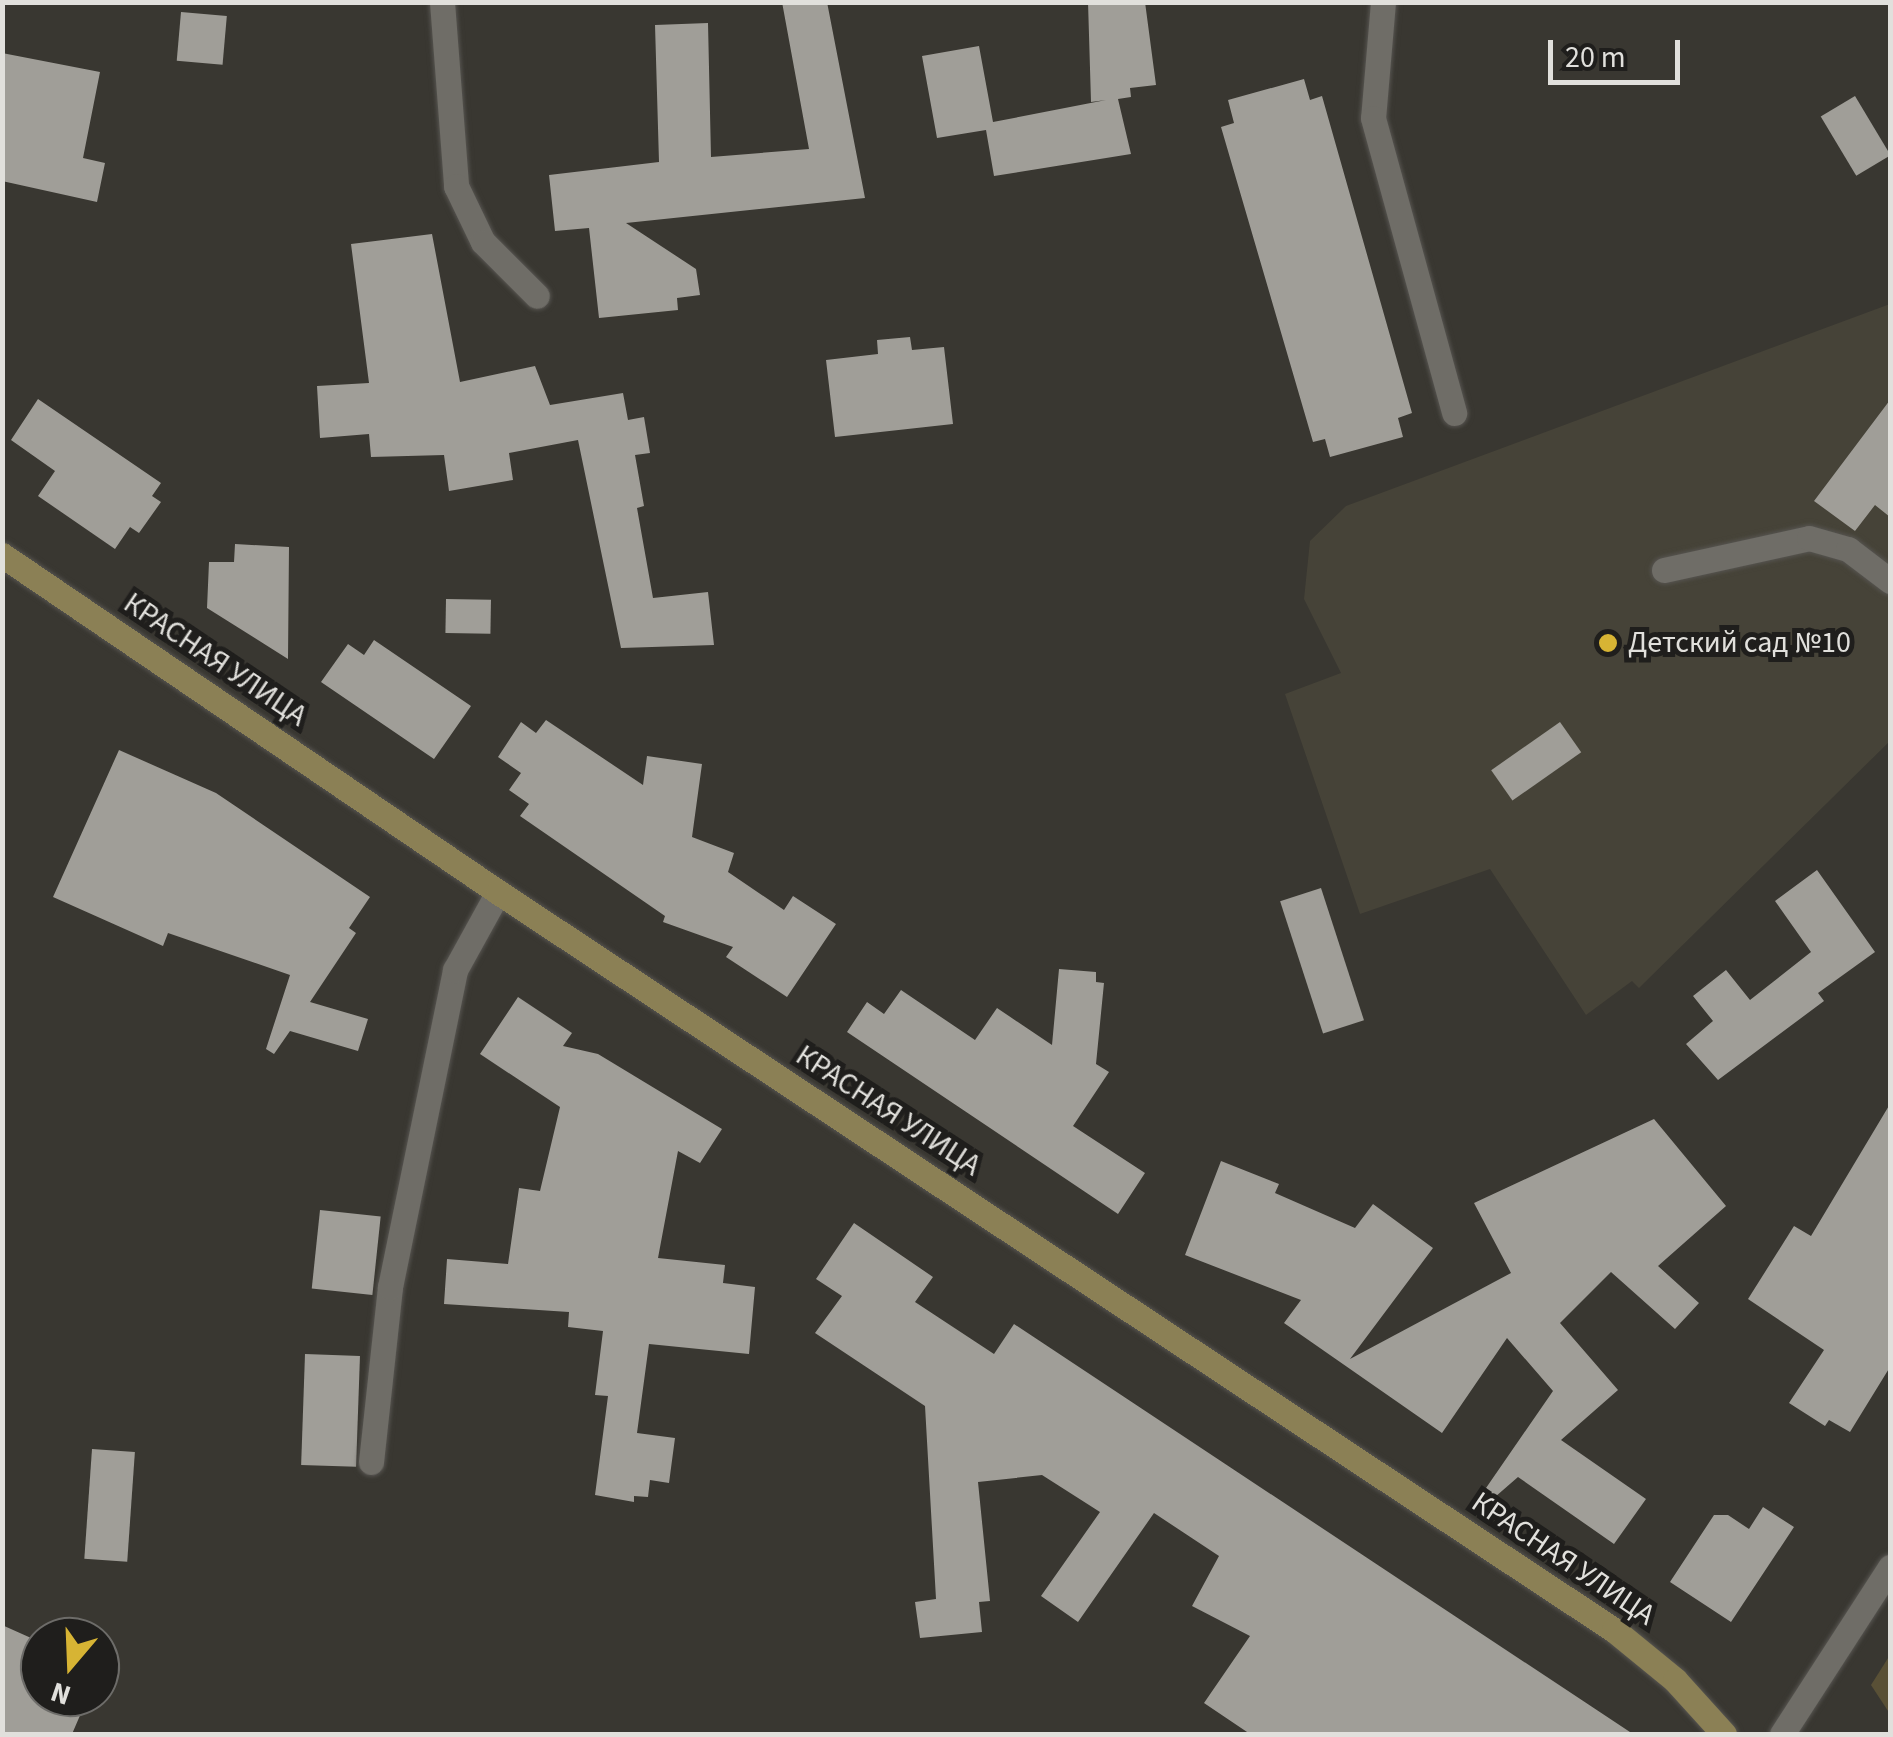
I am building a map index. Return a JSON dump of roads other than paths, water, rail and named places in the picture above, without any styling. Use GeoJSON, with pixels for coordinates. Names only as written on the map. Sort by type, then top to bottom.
{"type":"FeatureCollection","features":[{"type":"Feature","properties":{"kind":"main road","name":"КРАСНАЯ УЛИЦА"},"geometry":{"type":"LineString","coordinates":[[2,555],[498,892],[1614,1630],[1675,1680],[1724,1734]]}},
{"type":"Feature","properties":{"kind":"street"},"geometry":{"type":"LineString","coordinates":[[442,2],[451,151],[461,200],[483,242],[537,296]]}},
{"type":"Feature","properties":{"kind":"street"},"geometry":{"type":"LineString","coordinates":[[1383,2],[1373,118],[1454,413]]}},
{"type":"Feature","properties":{"kind":"street"},"geometry":{"type":"LineString","coordinates":[[1664,570],[1809,538],[1848,549],[1890,580]]}},
{"type":"Feature","properties":{"kind":"street"},"geometry":{"type":"LineString","coordinates":[[371,1462],[390,1287],[456,970],[498,892]]}},
{"type":"Feature","properties":{"kind":"street"},"geometry":{"type":"LineString","coordinates":[[1782,1734],[1890,1567]]}},
{"type":"Feature","properties":{"kind":"place","name":"Детский сад №10"},"geometry":{"type":"Point","coordinates":[1608,643]}}]}
